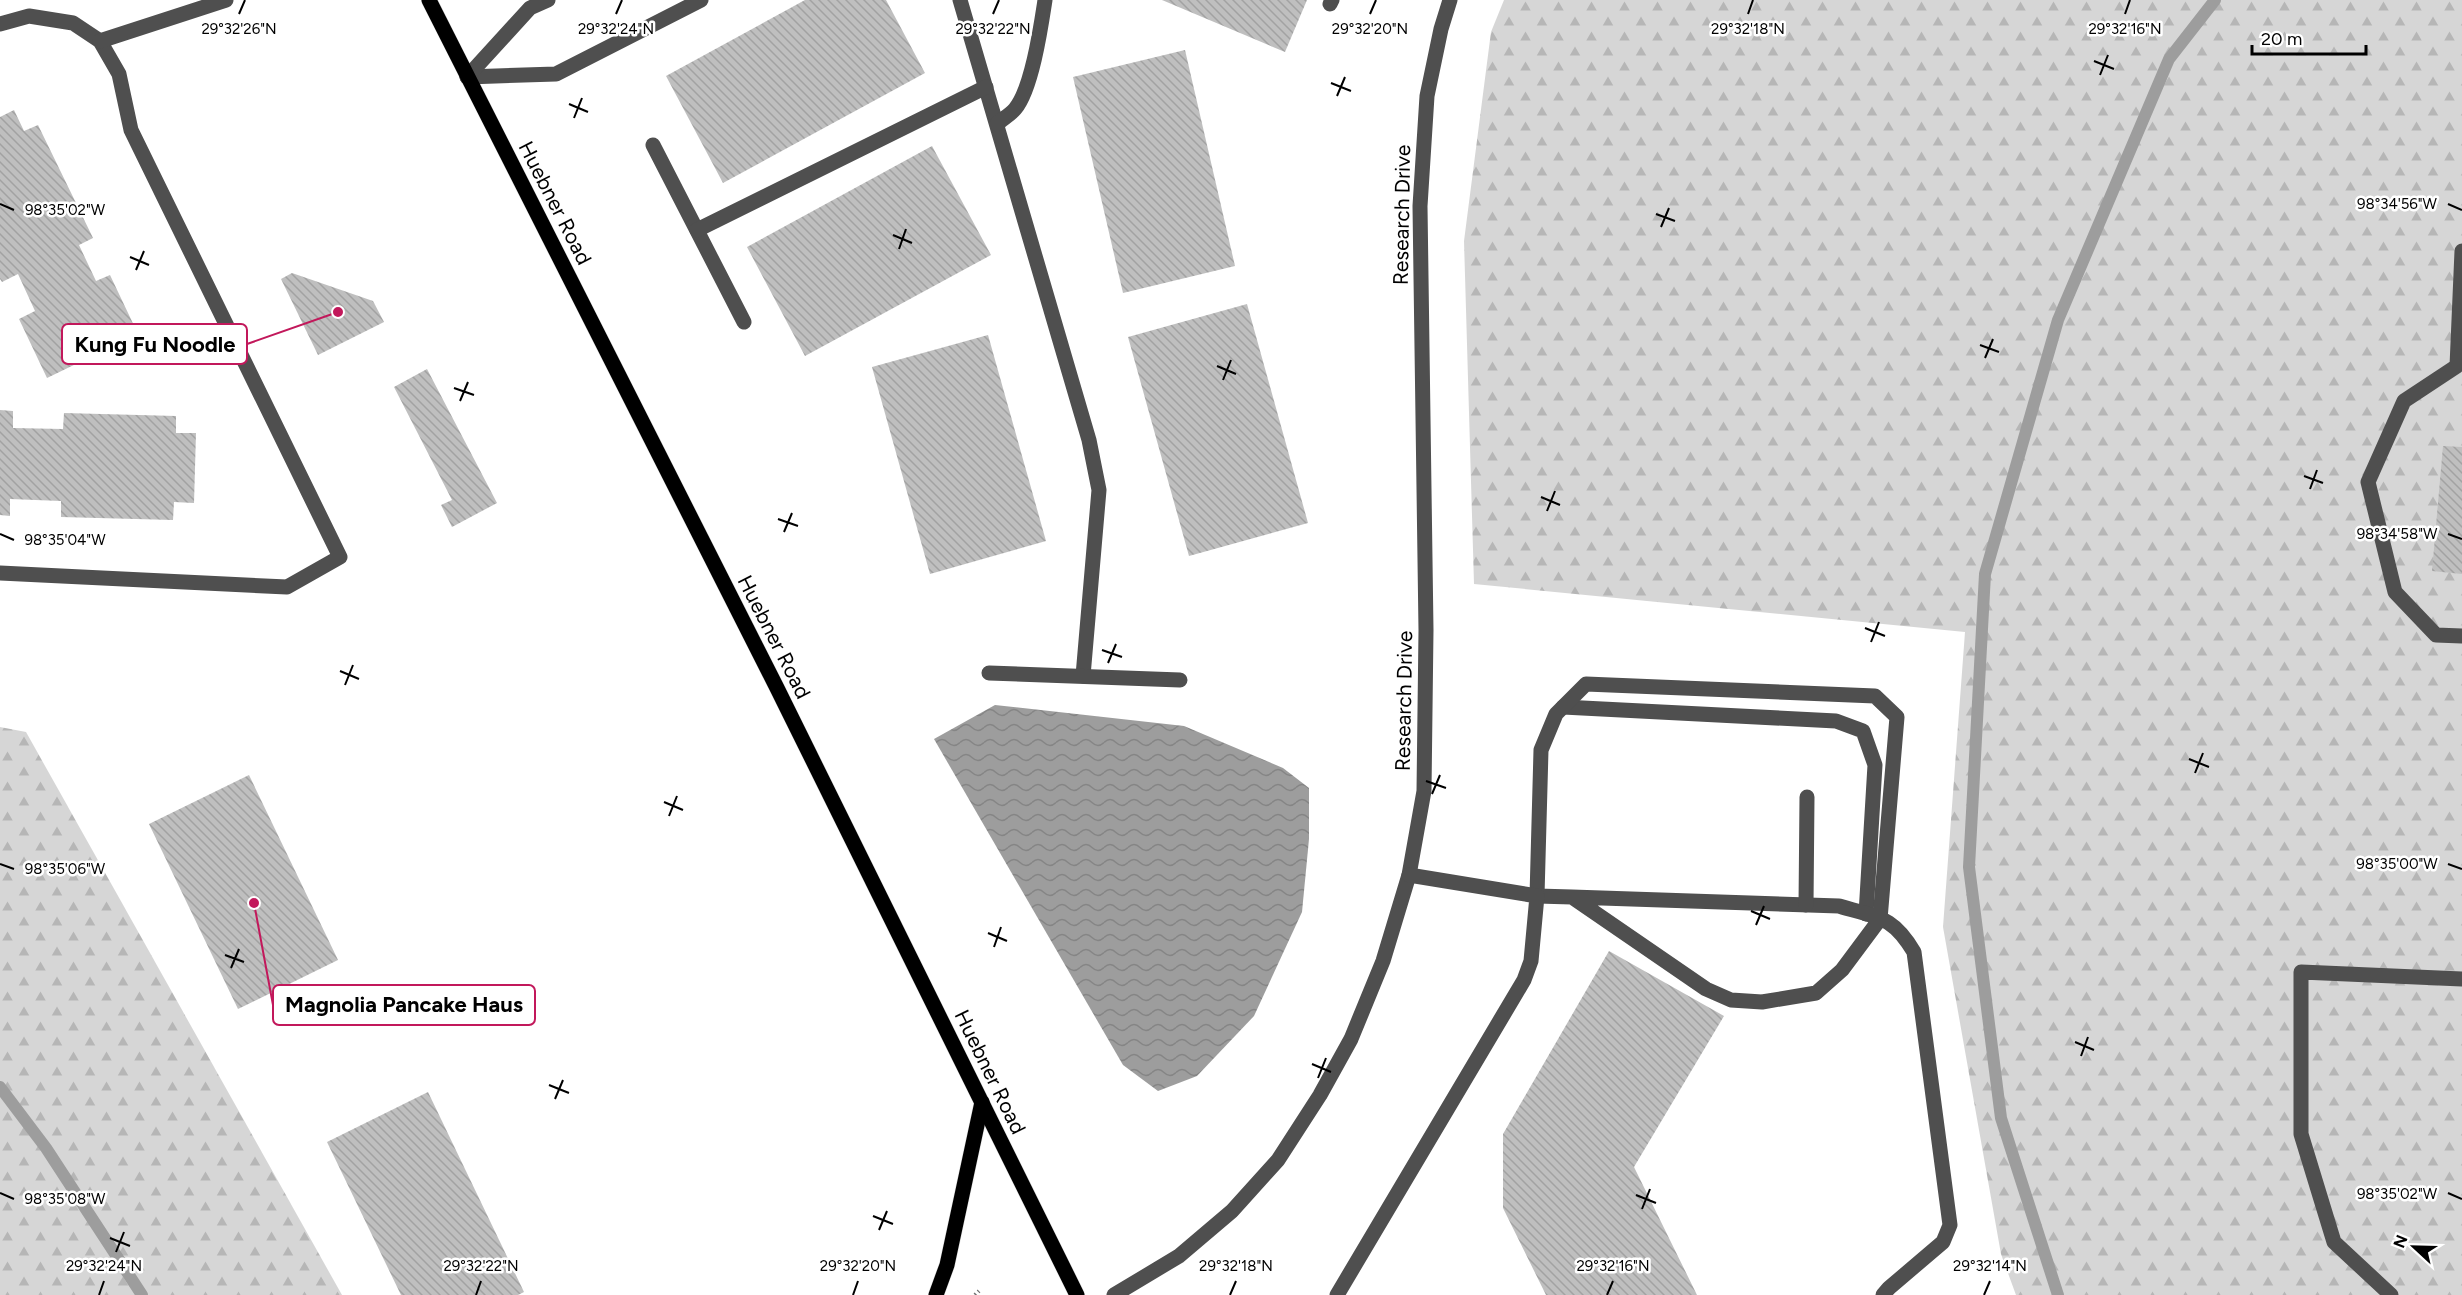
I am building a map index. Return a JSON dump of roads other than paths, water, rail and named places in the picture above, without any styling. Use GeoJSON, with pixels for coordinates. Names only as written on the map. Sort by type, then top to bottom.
{"type":"FeatureCollection","features":[{"type":"Feature","properties":{"kind":"main road","name":"Huebner Road"},"geometry":{"type":"LineString","coordinates":[[429,0],[777,688],[1077,1295]]}},
{"type":"Feature","properties":{"kind":"main road"},"geometry":{"type":"LineString","coordinates":[[936,1295],[947,1265],[982,1102]]}},
{"type":"Feature","properties":{"kind":"street"},"geometry":{"type":"LineString","coordinates":[[100,41],[225,0]]}},
{"type":"Feature","properties":{"kind":"street"},"geometry":{"type":"LineString","coordinates":[[467,77],[530,8],[548,0]]}},
{"type":"Feature","properties":{"kind":"street"},"geometry":{"type":"LineString","coordinates":[[467,77],[556,74],[701,0]]}},
{"type":"Feature","properties":{"kind":"street"},"geometry":{"type":"LineString","coordinates":[[960,0],[1089,440],[1099,490],[1083,676]]}},
{"type":"Feature","properties":{"kind":"street"},"geometry":{"type":"LineString","coordinates":[[997,124],[1016,108],[1029,77],[1039,41],[1046,0]]}},
{"type":"Feature","properties":{"kind":"street","name":"Research Drive"},"geometry":{"type":"LineString","coordinates":[[1114,1295],[1179,1256],[1232,1211],[1278,1160],[1320,1095],[1351,1039],[1383,961],[1409,875],[1424,791],[1426,630],[1420,206],[1427,96],[1441,29],[1450,0]]}},
{"type":"Feature","properties":{"kind":"street"},"geometry":{"type":"LineString","coordinates":[[0,24],[28,16],[73,22],[100,41],[119,74],[131,130],[340,557],[287,586],[0,573]]}},
{"type":"Feature","properties":{"kind":"street"},"geometry":{"type":"LineString","coordinates":[[697,230],[986,87]]}},
{"type":"Feature","properties":{"kind":"street"},"geometry":{"type":"LineString","coordinates":[[653,145],[744,322]]}},
{"type":"Feature","properties":{"kind":"street"},"geometry":{"type":"LineString","coordinates":[[2462,251],[2460,366],[2404,401],[2368,482],[2395,592],[2436,635],[2462,636]]}},
{"type":"Feature","properties":{"kind":"street"},"geometry":{"type":"LineString","coordinates":[[989,673],[1180,680]]}},
{"type":"Feature","properties":{"kind":"street"},"geometry":{"type":"LineString","coordinates":[[1337,1295],[1524,980],[1531,961],[1537,897],[1541,750],[1556,714],[1586,684],[1875,696],[1897,717],[1873,917],[1842,970],[1816,993],[1762,1002],[1731,1000],[1706,989],[1572,897]]}},
{"type":"Feature","properties":{"kind":"street"},"geometry":{"type":"LineString","coordinates":[[1563,707],[1836,721],[1863,731],[1875,765],[1873,917]]}},
{"type":"Feature","properties":{"kind":"street"},"geometry":{"type":"LineString","coordinates":[[1806,905],[1807,796]]}},
{"type":"Feature","properties":{"kind":"street"},"geometry":{"type":"LineString","coordinates":[[1409,875],[1537,897],[1839,906],[1889,921],[1902,933],[1914,952],[1950,1225],[1943,1242],[1883,1295]]}},
{"type":"Feature","properties":{"kind":"street"},"geometry":{"type":"LineString","coordinates":[[2391,1295],[2334,1242],[2301,1134],[2301,972],[2462,980]]}},
{"type":"Feature","properties":{"kind":"water"},"geometry":{"type":"Polygon","coordinates":[[[995,705],[1184,726],[1283,768],[1309,788],[1309,839],[1302,912],[1254,1016],[1197,1076],[1158,1091],[1123,1065],[934,739],[995,705]]]}},
{"type":"Feature","properties":{"kind":"waterway"},"geometry":{"type":"LineString","coordinates":[[2058,1295],[2001,1118],[1969,867],[1985,574],[2058,320],[2169,59],[2215,0]]}},
{"type":"Feature","properties":{"kind":"waterway"},"geometry":{"type":"LineString","coordinates":[[0,1087],[46,1148],[142,1295]]}},
{"type":"Feature","properties":{"kind":"place","name":"Kung Fu Noodle"},"geometry":{"type":"Point","coordinates":[338,312]}},
{"type":"Feature","properties":{"kind":"place","name":"Magnolia Pancake Haus"},"geometry":{"type":"Point","coordinates":[254,903]}}]}
